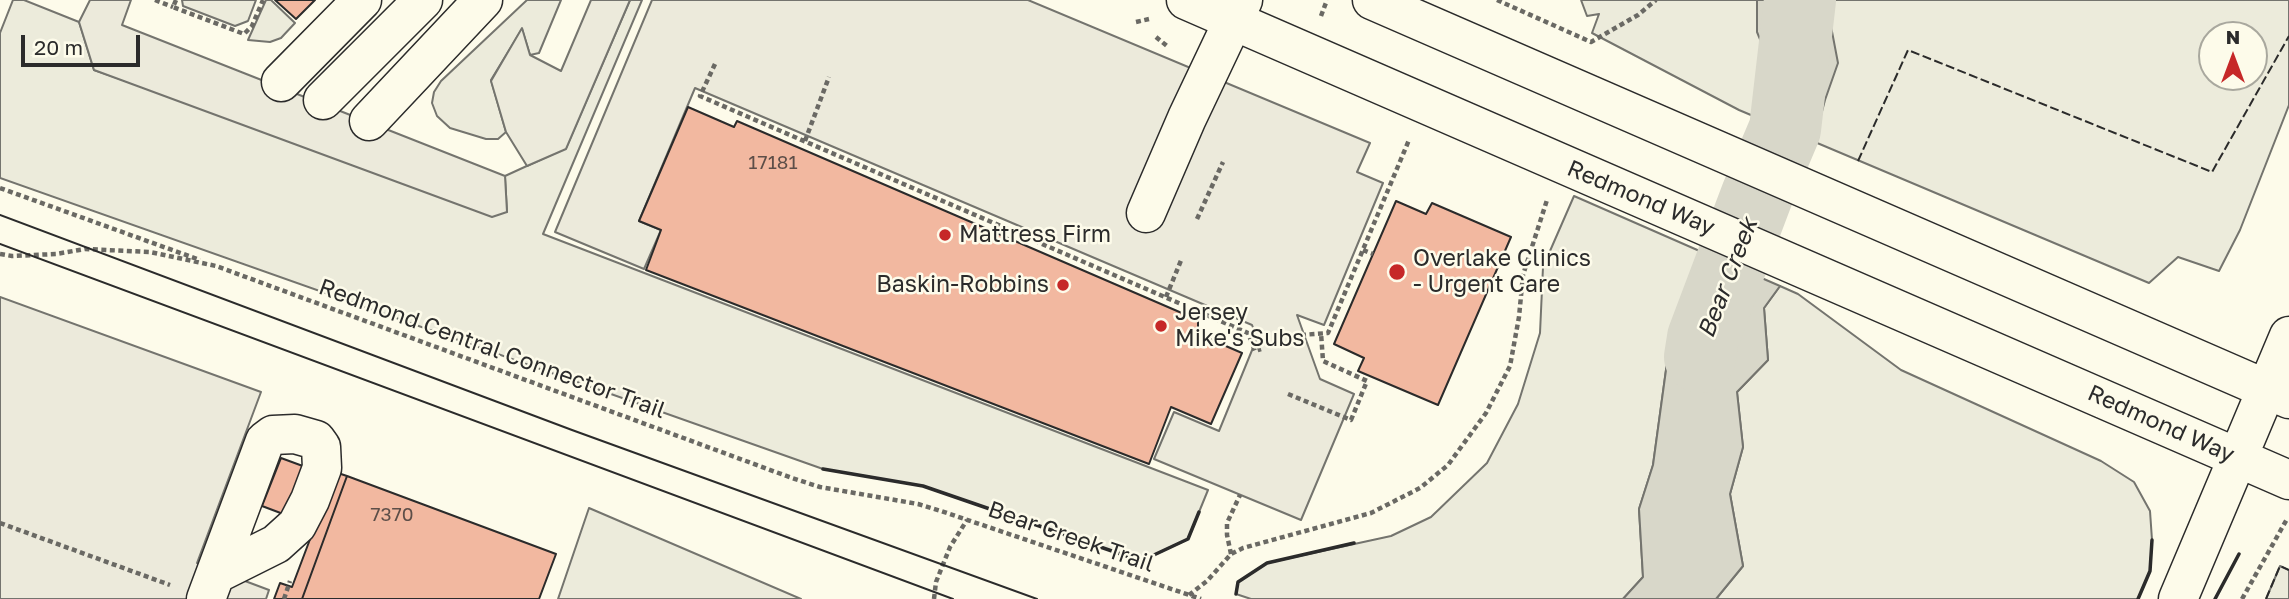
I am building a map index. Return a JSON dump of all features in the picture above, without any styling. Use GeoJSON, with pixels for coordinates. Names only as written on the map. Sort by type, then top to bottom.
{"type":"FeatureCollection","features":[{"type":"Feature","properties":{"kind":"main road"},"geometry":{"type":"LineString","coordinates":[[313,96],[329,0]]}},
{"type":"Feature","properties":{"kind":"main road"},"geometry":{"type":"LineString","coordinates":[[313,96],[362,0]]}},
{"type":"Feature","properties":{"kind":"main road"},"geometry":{"type":"LineString","coordinates":[[313,96],[391,0]]}},
{"type":"Feature","properties":{"kind":"main road"},"geometry":{"type":"LineString","coordinates":[[313,96],[423,0]]}},
{"type":"Feature","properties":{"kind":"main road"},"geometry":{"type":"LineString","coordinates":[[313,96],[453,0]]}},
{"type":"Feature","properties":{"kind":"main road"},"geometry":{"type":"LineString","coordinates":[[313,96],[483,0]]}},
{"type":"Feature","properties":{"kind":"main road","name":"Redmond Way"},"geometry":{"type":"LineString","coordinates":[[1186,0],[1238,10],[1684,216],[2289,480]]}},
{"type":"Feature","properties":{"kind":"main road"},"geometry":{"type":"LineString","coordinates":[[1372,0],[2278,394]]}},
{"type":"Feature","properties":{"kind":"main road"},"geometry":{"type":"LineString","coordinates":[[1146,213],[1187,117],[1238,10]]}},
{"type":"Feature","properties":{"kind":"main road"},"geometry":{"type":"LineString","coordinates":[[2178,599],[2238,457],[2278,394],[2289,336]]}},
{"type":"Feature","properties":{"kind":"main road"},"geometry":{"type":"LineString","coordinates":[[295,433],[316,440],[321,447],[321,468],[298,524],[276,544],[214,578],[269,438],[295,433]]}},
{"type":"Feature","properties":{"kind":"path"},"geometry":{"type":"LineString","coordinates":[[155,0],[244,34],[252,26],[263,0]]}},
{"type":"Feature","properties":{"kind":"path"},"geometry":{"type":"LineString","coordinates":[[173,7],[176,0]]}},
{"type":"Feature","properties":{"kind":"path"},"geometry":{"type":"LineString","coordinates":[[1497,0],[1591,42],[1638,15],[1656,0]]}},
{"type":"Feature","properties":{"kind":"path"},"geometry":{"type":"LineString","coordinates":[[1136,22],[1149,19]]}},
{"type":"Feature","properties":{"kind":"path"},"geometry":{"type":"LineString","coordinates":[[1156,37],[1167,46]]}},
{"type":"Feature","properties":{"kind":"path"},"geometry":{"type":"LineString","coordinates":[[715,64],[700,96],[1248,332],[1255,351],[1261,349]]}},
{"type":"Feature","properties":{"kind":"path"},"geometry":{"type":"LineString","coordinates":[[805,141],[829,77]]}},
{"type":"Feature","properties":{"kind":"path"},"geometry":{"type":"LineString","coordinates":[[1301,335],[1328,332],[1411,137]]}},
{"type":"Feature","properties":{"kind":"path"},"geometry":{"type":"LineString","coordinates":[[1197,219],[1223,162]]}},
{"type":"Feature","properties":{"kind":"path"},"geometry":{"type":"LineString","coordinates":[[3,189],[216,266]]}},
{"type":"Feature","properties":{"kind":"path"},"geometry":{"type":"LineString","coordinates":[[1189,595],[1231,554],[1257,542],[1371,513],[1420,488],[1448,464],[1486,413],[1510,366],[1523,275],[1550,193]]}},
{"type":"Feature","properties":{"kind":"path","name":"Redmond Central Connector Trail"},"geometry":{"type":"LineString","coordinates":[[0,254],[56,254],[85,249],[150,252],[216,266],[792,478],[820,487],[918,504],[967,520]]}},
{"type":"Feature","properties":{"kind":"path"},"geometry":{"type":"LineString","coordinates":[[1363,250],[1373,254]]}},
{"type":"Feature","properties":{"kind":"path"},"geometry":{"type":"LineString","coordinates":[[1166,297],[1182,258]]}},
{"type":"Feature","properties":{"kind":"path"},"geometry":{"type":"LineString","coordinates":[[1288,394],[1351,420],[1367,381],[1323,361],[1321,333]]}},
{"type":"Feature","properties":{"kind":"path"},"geometry":{"type":"LineString","coordinates":[[1231,554],[1227,523],[1240,495]]}},
{"type":"Feature","properties":{"kind":"path"},"geometry":{"type":"LineString","coordinates":[[2242,599],[2289,515]]}},
{"type":"Feature","properties":{"kind":"path","name":"Bear Creek Trail"},"geometry":{"type":"LineString","coordinates":[[934,599],[936,582],[950,547],[967,520],[1201,599]]}},
{"type":"Feature","properties":{"kind":"path"},"geometry":{"type":"LineString","coordinates":[[0,523],[214,578]]}},
{"type":"Feature","properties":{"kind":"shaded area"},"geometry":{"type":"Polygon","coordinates":[[[13,0],[24,0],[79,22],[94,70],[507,212],[505,176],[566,148],[630,0],[642,0],[543,234],[1208,490],[1188,539],[1141,561],[923,486],[823,469],[0,178],[0,33],[13,0]]]}},
{"type":"Feature","properties":{"kind":"shaded area"},"geometry":{"type":"Polygon","coordinates":[[[90,0],[131,0],[122,25],[505,176],[507,212],[492,217],[94,70],[79,22],[90,0]]]}},
{"type":"Feature","properties":{"kind":"shaded area"},"geometry":{"type":"Polygon","coordinates":[[[182,0],[256,0],[248,21],[235,26],[183,6],[182,0]]]}},
{"type":"Feature","properties":{"kind":"shaded area"},"geometry":{"type":"Polygon","coordinates":[[[266,0],[271,0],[295,23],[281,38],[270,42],[248,40],[266,0]]]}},
{"type":"Feature","properties":{"kind":"shaded area"},"geometry":{"type":"Polygon","coordinates":[[[527,0],[561,0],[539,53],[530,55],[522,29],[491,80],[506,132],[498,139],[486,139],[450,128],[437,116],[432,103],[434,92],[441,81],[527,0]]]}},
{"type":"Feature","properties":{"kind":"shaded area"},"geometry":{"type":"Polygon","coordinates":[[[591,0],[630,0],[566,149],[527,166],[506,132],[491,81],[522,28],[530,55],[561,71],[591,0]]]}},
{"type":"Feature","properties":{"kind":"shaded area"},"geometry":{"type":"Polygon","coordinates":[[[652,0],[1028,0],[1370,143],[1357,172],[1383,183],[1324,325],[1297,315],[1320,379],[1354,394],[1301,520],[1154,459],[1174,412],[1219,431],[1257,338],[1252,325],[695,88],[639,221],[661,230],[644,269],[555,232],[652,0]]]}},
{"type":"Feature","properties":{"kind":"shaded area"},"geometry":{"type":"Polygon","coordinates":[[[1581,0],[2289,0],[2289,105],[2240,230],[2219,271],[2178,257],[2149,283],[1739,110],[1592,33],[1599,14],[1587,16],[1581,0]]]}},
{"type":"Feature","properties":{"kind":"shaded area"},"geometry":{"type":"Polygon","coordinates":[[[1574,196],[1727,263],[1669,348],[1653,465],[1639,509],[1643,577],[1623,599],[1251,599],[1236,594],[1238,582],[1267,563],[1391,536],[1431,517],[1487,463],[1518,404],[1540,333],[1543,267],[1574,196]]]}},
{"type":"Feature","properties":{"kind":"shaded area"},"geometry":{"type":"Polygon","coordinates":[[[1780,286],[1798,294],[1901,370],[2101,461],[2134,482],[2150,511],[2152,540],[2150,571],[2138,599],[1716,599],[1743,566],[1730,494],[1743,447],[1737,392],[1768,360],[1764,308],[1780,286]]]}},
{"type":"Feature","properties":{"kind":"shaded area"},"geometry":{"type":"Polygon","coordinates":[[[0,297],[261,392],[197,563],[269,590],[266,599],[0,599],[0,297]]]}},
{"type":"Feature","properties":{"kind":"shaded area"},"geometry":{"type":"Polygon","coordinates":[[[589,508],[801,599],[558,599],[589,508]]]}},
{"type":"Feature","properties":{"kind":"shaded area"},"geometry":{"type":"Polygon","coordinates":[[[2280,566],[2289,570],[2289,599],[2266,599],[2280,566]]]}},
{"type":"Feature","properties":{"kind":"water"},"geometry":{"type":"Polygon","coordinates":[[[1757,0],[1826,0],[1838,63],[1814,142],[1778,127],[1776,78],[1757,32],[1757,0]]]}},
{"type":"Feature","properties":{"kind":"water"},"geometry":{"type":"Polygon","coordinates":[[[1727,263],[1780,286],[1764,308],[1768,360],[1737,392],[1743,447],[1730,494],[1743,566],[1716,599],[1623,599],[1643,577],[1639,509],[1653,465],[1669,348],[1727,263]]]}},
{"type":"Feature","properties":{"kind":"building"},"geometry":{"type":"Polygon","coordinates":[[[275,0],[315,0],[296,19],[275,0]]]}},
{"type":"Feature","properties":{"kind":"building"},"geometry":{"type":"Polygon","coordinates":[[[688,107],[734,127],[737,121],[1198,320],[1198,334],[1242,353],[1211,424],[1171,407],[1149,464],[646,270],[661,230],[639,221],[688,107]]]}},
{"type":"Feature","properties":{"kind":"building"},"geometry":{"type":"Polygon","coordinates":[[[1396,201],[1426,214],[1432,203],[1511,237],[1438,405],[1358,371],[1364,358],[1334,344],[1396,201]]]}},
{"type":"Feature","properties":{"kind":"building"},"geometry":{"type":"Polygon","coordinates":[[[281,458],[330,476],[332,471],[347,476],[302,599],[274,599],[280,583],[292,587],[315,526],[262,506],[281,458]]]}},
{"type":"Feature","properties":{"kind":"building"},"geometry":{"type":"Polygon","coordinates":[[[347,476],[556,554],[539,599],[302,599],[347,476]]]}},
{"type":"Feature","properties":{"kind":"waterway","name":"Bear Creek"},"geometry":{"type":"LineString","coordinates":[[1700,357],[1703,338],[1785,129],[1800,0]]}},
{"type":"Feature","properties":{"kind":"tram line"},"geometry":{"type":"LineString","coordinates":[[0,215],[572,430],[1037,599]]}},
{"type":"Feature","properties":{"kind":"tram line"},"geometry":{"type":"LineString","coordinates":[[0,244],[953,599]]}},
{"type":"Feature","properties":{"kind":"fence"},"geometry":{"type":"LineString","coordinates":[[1858,161],[1908,50],[2212,172],[2289,36]]}},
{"type":"Feature","properties":{"kind":"fence"},"geometry":{"type":"LineString","coordinates":[[2266,599],[2280,566],[2289,570]]}},
{"type":"Feature","properties":{"kind":"wall"},"geometry":{"type":"LineString","coordinates":[[823,469],[923,486],[1141,561],[1188,539],[1199,512]]}},
{"type":"Feature","properties":{"kind":"wall"},"geometry":{"type":"LineString","coordinates":[[2138,599],[2150,571],[2152,540]]}},
{"type":"Feature","properties":{"kind":"wall"},"geometry":{"type":"LineString","coordinates":[[1236,594],[1238,582],[1267,563],[1354,543]]}},
{"type":"Feature","properties":{"kind":"wall"},"geometry":{"type":"LineString","coordinates":[[2215,599],[2239,554]]}},
{"type":"Feature","properties":{"kind":"place","name":"Mattress Firm"},"geometry":{"type":"Point","coordinates":[945,235]}},
{"type":"Feature","properties":{"kind":"place","name":"Overlake Clinics - Urgent Care"},"geometry":{"type":"Point","coordinates":[1397,272]}},
{"type":"Feature","properties":{"kind":"place","name":"Baskin-Robbins"},"geometry":{"type":"Point","coordinates":[1063,285]}},
{"type":"Feature","properties":{"kind":"place","name":"Jersey Mike's Subs"},"geometry":{"type":"Point","coordinates":[1161,326]}}]}
